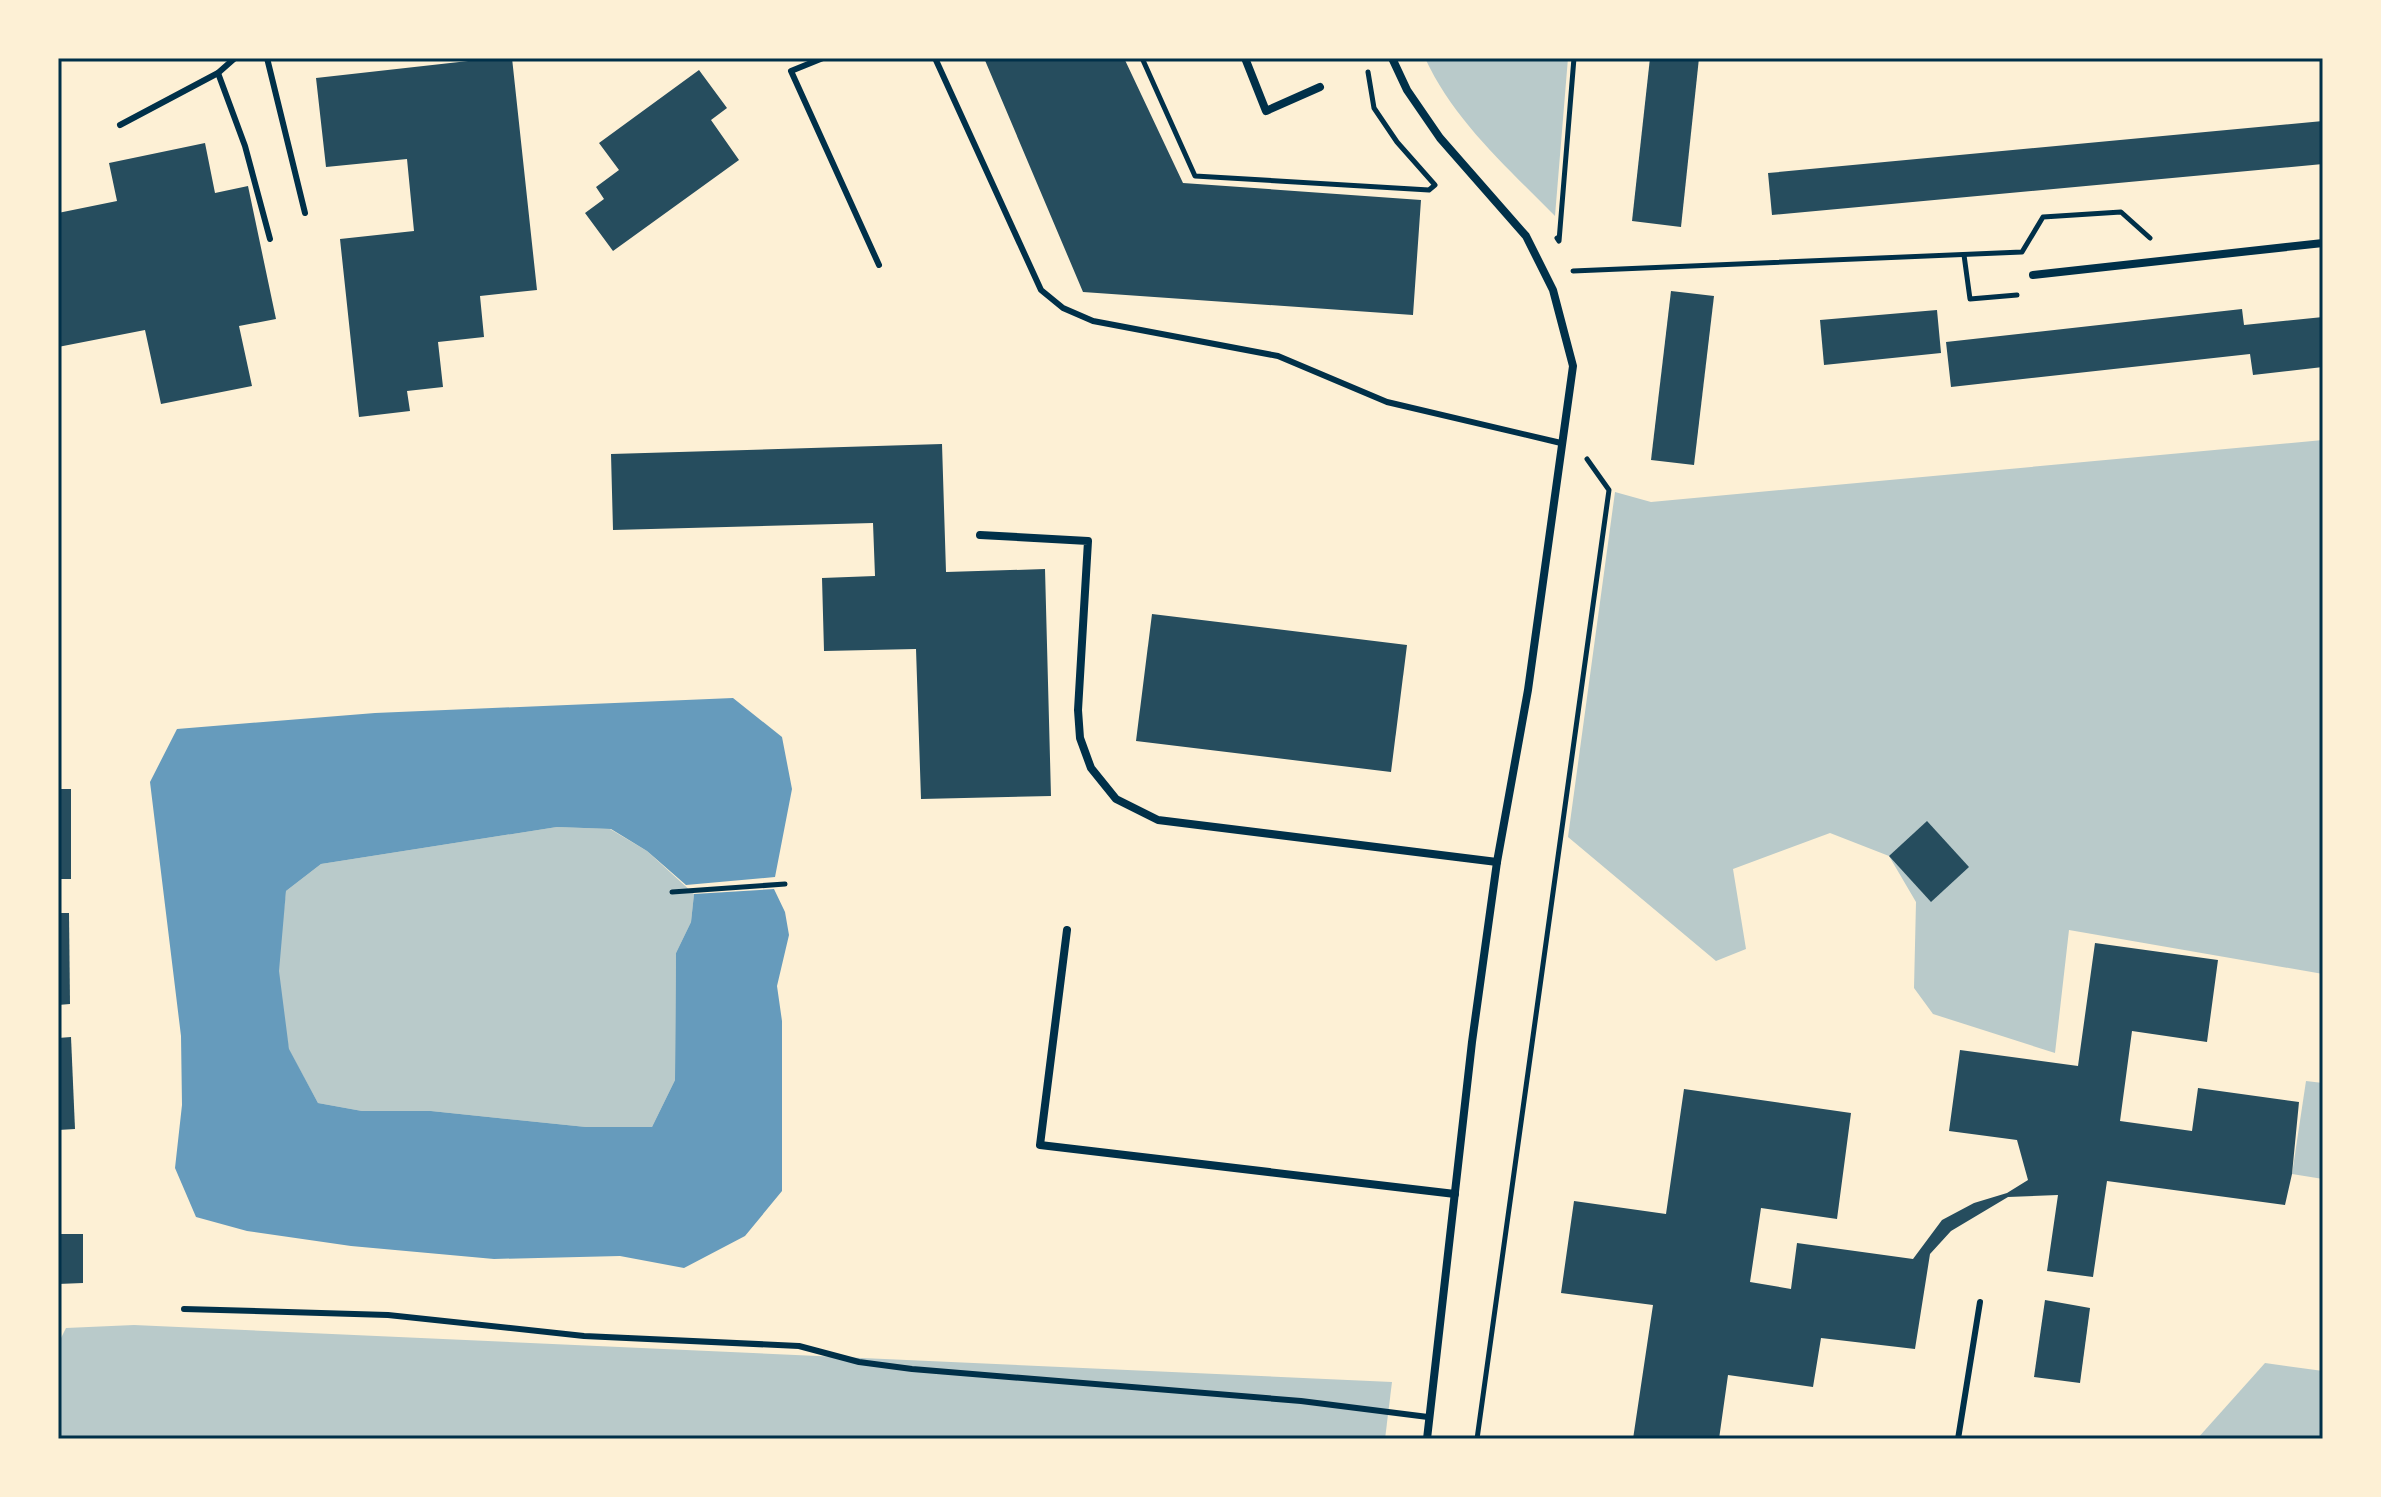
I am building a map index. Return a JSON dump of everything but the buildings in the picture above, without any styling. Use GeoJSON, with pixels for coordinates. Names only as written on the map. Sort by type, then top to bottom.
{"type":"FeatureCollection","features":[{"type":"Feature","properties":{"kind":"street"},"geometry":{"type":"LineString","coordinates":[[1245,58],[1266,111],[1320,87]]}},
{"type":"Feature","properties":{"kind":"street"},"geometry":{"type":"LineString","coordinates":[[1392,58],[1407,90],[1440,138],[1526,236],[1547,276],[1565,327],[1573,366],[1528,690],[1497,862],[1427,1439]]}},
{"type":"Feature","properties":{"kind":"street"},"geometry":{"type":"LineString","coordinates":[[2033,275],[2323,243]]}},
{"type":"Feature","properties":{"kind":"street"},"geometry":{"type":"LineString","coordinates":[[980,535],[1088,541],[1078,710],[1080,738],[1091,768],[1116,799],[1158,820],[1497,862]]}},
{"type":"Feature","properties":{"kind":"street"},"geometry":{"type":"LineString","coordinates":[[1067,930],[1040,1145],[1455,1194]]}},
{"type":"Feature","properties":{"kind":"lane"},"geometry":{"type":"LineString","coordinates":[[120,125],[218,73],[235,58]]}},
{"type":"Feature","properties":{"kind":"lane"},"geometry":{"type":"LineString","coordinates":[[267,58],[305,213]]}},
{"type":"Feature","properties":{"kind":"lane"},"geometry":{"type":"LineString","coordinates":[[823,58],[791,71],[879,265]]}},
{"type":"Feature","properties":{"kind":"lane"},"geometry":{"type":"LineString","coordinates":[[935,58],[1041,290],[1063,308],[1093,321],[1278,356],[1387,402],[1561,443]]}},
{"type":"Feature","properties":{"kind":"lane"},"geometry":{"type":"LineString","coordinates":[[218,73],[245,146],[270,239]]}},
{"type":"Feature","properties":{"kind":"lane"},"geometry":{"type":"LineString","coordinates":[[1958,1439],[1980,1302]]}},
{"type":"Feature","properties":{"kind":"lane"},"geometry":{"type":"LineString","coordinates":[[184,1309],[388,1315],[584,1336],[799,1346],[886,1366],[1301,1401],[1428,1417]]}},
{"type":"Feature","properties":{"kind":"path"},"geometry":{"type":"LineString","coordinates":[[1142,58],[1195,176],[1429,190],[1435,185],[1397,142],[1374,108],[1367,66]]}},
{"type":"Feature","properties":{"kind":"path"},"geometry":{"type":"LineString","coordinates":[[1559,241],[1574,58]]}},
{"type":"Feature","properties":{"kind":"path"},"geometry":{"type":"LineString","coordinates":[[1371,86],[1380,97]]}},
{"type":"Feature","properties":{"kind":"path"},"geometry":{"type":"LineString","coordinates":[[1573,271],[2022,252],[2043,217],[2121,212],[2157,245]]}},
{"type":"Feature","properties":{"kind":"path"},"geometry":{"type":"LineString","coordinates":[[1551,231],[1564,251]]}},
{"type":"Feature","properties":{"kind":"path"},"geometry":{"type":"LineString","coordinates":[[1568,261],[1577,284]]}},
{"type":"Feature","properties":{"kind":"path"},"geometry":{"type":"LineString","coordinates":[[1477,1439],[1609,490],[1587,460],[1589,446]]}},
{"type":"Feature","properties":{"kind":"path"},"geometry":{"type":"LineString","coordinates":[[672,892],[785,884]]}},
{"type":"Feature","properties":{"kind":"shaded area"},"geometry":{"type":"Polygon","coordinates":[[[1425,58],[1568,58],[1555,216],[1466,123],[1425,58]]]}},
{"type":"Feature","properties":{"kind":"shaded area"},"geometry":{"type":"Polygon","coordinates":[[[2323,440],[2323,974],[2069,930],[2055,1053],[1933,1014],[1914,988],[1916,902],[1889,856],[1830,833],[1733,869],[1746,949],[1716,961],[1568,837],[1615,492],[1651,502],[2323,440]]]}},
{"type":"Feature","properties":{"kind":"shaded area"},"geometry":{"type":"Polygon","coordinates":[[[557,827],[610,829],[647,851],[694,894],[691,922],[676,953],[675,1080],[652,1127],[586,1127],[431,1111],[362,1111],[318,1103],[289,1050],[276,977],[286,891],[321,864],[557,827]]]}},
{"type":"Feature","properties":{"kind":"shaded area"},"geometry":{"type":"Polygon","coordinates":[[[2306,1081],[2323,1083],[2323,1179],[2292,1174],[2306,1081]]]}},
{"type":"Feature","properties":{"kind":"shaded area"},"geometry":{"type":"Polygon","coordinates":[[[134,1325],[1392,1382],[1385,1439],[58,1439],[58,1344],[66,1328],[134,1325]]]}},
{"type":"Feature","properties":{"kind":"shaded area"},"geometry":{"type":"Polygon","coordinates":[[[2265,1363],[2323,1371],[2323,1439],[2197,1439],[2265,1363]]]}},
{"type":"Feature","properties":{"kind":"water"},"geometry":{"type":"Polygon","coordinates":[[[733,698],[782,737],[792,789],[775,877],[686,885],[647,851],[611,829],[557,827],[321,864],[286,891],[279,971],[289,1049],[318,1103],[362,1111],[431,1111],[586,1127],[652,1127],[675,1080],[676,953],[691,922],[694,894],[774,889],[785,912],[789,935],[777,986],[782,1021],[782,1191],[745,1236],[684,1268],[620,1256],[494,1259],[351,1246],[247,1231],[196,1217],[175,1168],[182,1105],[181,1036],[150,782],[177,729],[375,713],[733,698]]]}}]}
